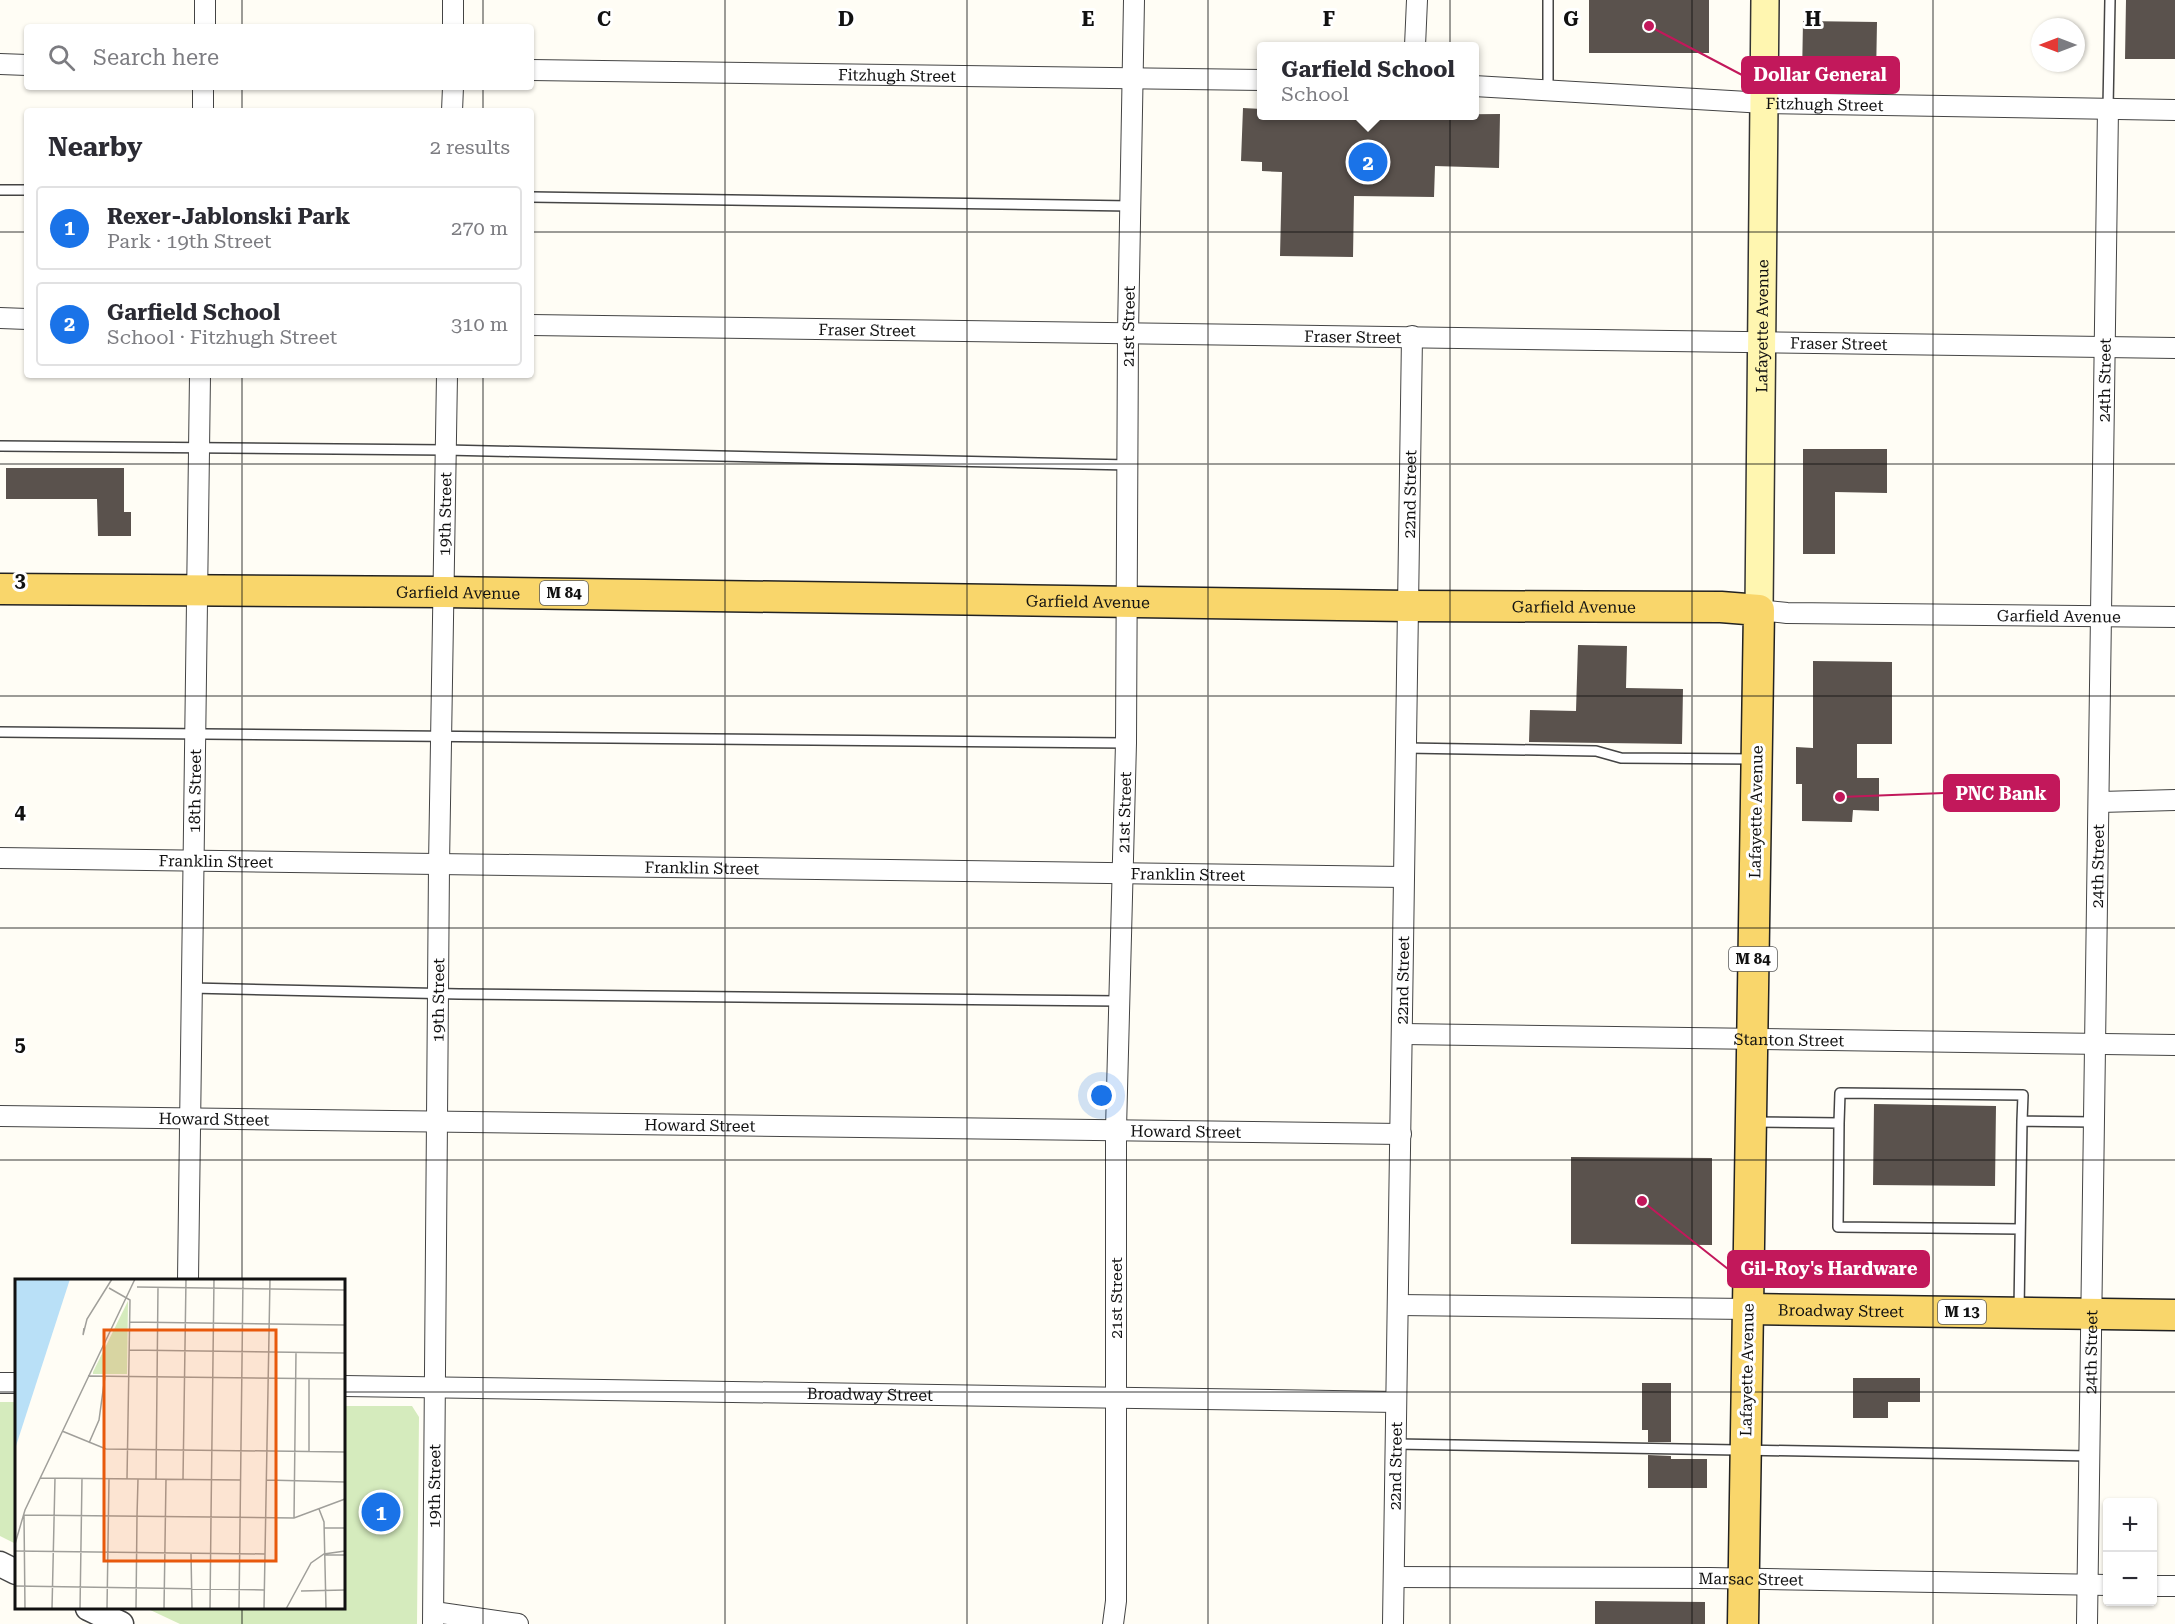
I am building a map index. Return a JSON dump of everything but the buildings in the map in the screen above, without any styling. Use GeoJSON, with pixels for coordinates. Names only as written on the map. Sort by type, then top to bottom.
{"type":"FeatureCollection","features":[{"type":"Feature","properties":{"kind":"main road","name":"Lafayette Avenue"},"geometry":{"type":"LineString","coordinates":[[1743,1624],[1751,1039],[1758,759],[1764,0]]}},
{"type":"Feature","properties":{"kind":"main road","name":"Garfield Avenue"},"geometry":{"type":"LineString","coordinates":[[0,589],[444,592],[1407,606],[1721,607],[1759,610]]}},
{"type":"Feature","properties":{"kind":"main road","name":"Broadway Street"},"geometry":{"type":"LineString","coordinates":[[1748,1308],[2175,1315]]}},
{"type":"Feature","properties":{"kind":"street"},"geometry":{"type":"LineString","coordinates":[[205,0],[205,24]]}},
{"type":"Feature","properties":{"kind":"street"},"geometry":{"type":"LineString","coordinates":[[453,0],[453,24]]}},
{"type":"Feature","properties":{"kind":"street","name":"21st Street"},"geometry":{"type":"LineString","coordinates":[[1113,1624],[1116,1601],[1116,1130],[1124,873],[1128,601],[1128,333],[1134,0]]}},
{"type":"Feature","properties":{"kind":"street"},"geometry":{"type":"LineString","coordinates":[[1415,42],[1417,0]]}},
{"type":"Feature","properties":{"kind":"street"},"geometry":{"type":"LineString","coordinates":[[0,64],[24,65]]}},
{"type":"Feature","properties":{"kind":"street","name":"Fitzhugh Street"},"geometry":{"type":"LineString","coordinates":[[534,70],[1257,80]]}},
{"type":"Feature","properties":{"kind":"street","name":"Fitzhugh Street"},"geometry":{"type":"LineString","coordinates":[[1479,86],[1764,104],[2175,110]]}},
{"type":"Feature","properties":{"kind":"street"},"geometry":{"type":"LineString","coordinates":[[203,90],[203,108]]}},
{"type":"Feature","properties":{"kind":"street"},"geometry":{"type":"LineString","coordinates":[[452,108],[453,90]]}},
{"type":"Feature","properties":{"kind":"street","name":"24th Street"},"geometry":{"type":"LineString","coordinates":[[2087,1624],[2108,108]]}},
{"type":"Feature","properties":{"kind":"street"},"geometry":{"type":"LineString","coordinates":[[0,318],[24,319]]}},
{"type":"Feature","properties":{"kind":"street","name":"Fraser Street"},"geometry":{"type":"LineString","coordinates":[[534,326],[2175,348]]}},
{"type":"Feature","properties":{"kind":"street","name":"22nd Street"},"geometry":{"type":"LineString","coordinates":[[1394,1624],[1412,336]]}},
{"type":"Feature","properties":{"kind":"street","name":"18th Street"},"geometry":{"type":"LineString","coordinates":[[188,1279],[199,591],[200,378]]}},
{"type":"Feature","properties":{"kind":"street","name":"19th Street"},"geometry":{"type":"LineString","coordinates":[[433,1618],[439,865],[447,378]]}},
{"type":"Feature","properties":{"kind":"street","name":"Garfield Avenue"},"geometry":{"type":"LineString","coordinates":[[1759,610],[1787,613],[2175,617]]}},
{"type":"Feature","properties":{"kind":"street"},"geometry":{"type":"LineString","coordinates":[[2100,802],[2175,800]]}},
{"type":"Feature","properties":{"kind":"street","name":"Franklin Street"},"geometry":{"type":"LineString","coordinates":[[0,858],[1404,877]]}},
{"type":"Feature","properties":{"kind":"street","name":"Stanton Street"},"geometry":{"type":"LineString","coordinates":[[1403,1034],[2175,1045]]}},
{"type":"Feature","properties":{"kind":"street","name":"Howard Street"},"geometry":{"type":"LineString","coordinates":[[0,1116],[1401,1134]]}},
{"type":"Feature","properties":{"kind":"street","name":"Broadway Street"},"geometry":{"type":"LineString","coordinates":[[1399,1305],[1748,1308]]}},
{"type":"Feature","properties":{"kind":"street","name":"Broadway Street"},"geometry":{"type":"LineString","coordinates":[[345,1386],[1396,1402]]}},
{"type":"Feature","properties":{"kind":"street"},"geometry":{"type":"LineString","coordinates":[[0,1564],[15,1572]]}},
{"type":"Feature","properties":{"kind":"street","name":"Marsac Street"},"geometry":{"type":"LineString","coordinates":[[1394,1577],[1744,1579],[2103,1585]]}},
{"type":"Feature","properties":{"kind":"street"},"geometry":{"type":"LineString","coordinates":[[2157,1586],[2175,1586]]}},
{"type":"Feature","properties":{"kind":"street"},"geometry":{"type":"LineString","coordinates":[[90,1609],[121,1624]]}},
{"type":"Feature","properties":{"kind":"street"},"geometry":{"type":"LineString","coordinates":[[433,1618],[518,1624]]}},
{"type":"Feature","properties":{"kind":"lane"},"geometry":{"type":"LineString","coordinates":[[1548,0],[1548,91]]}},
{"type":"Feature","properties":{"kind":"lane"},"geometry":{"type":"LineString","coordinates":[[2108,108],[2110,0]]}},
{"type":"Feature","properties":{"kind":"lane"},"geometry":{"type":"LineString","coordinates":[[0,190],[24,190]]}},
{"type":"Feature","properties":{"kind":"lane"},"geometry":{"type":"LineString","coordinates":[[534,197],[1131,206]]}},
{"type":"Feature","properties":{"kind":"lane"},"geometry":{"type":"LineString","coordinates":[[0,446],[446,450],[1129,465]]}},
{"type":"Feature","properties":{"kind":"lane"},"geometry":{"type":"LineString","coordinates":[[0,732],[1126,743]]}},
{"type":"Feature","properties":{"kind":"lane"},"geometry":{"type":"LineString","coordinates":[[1406,748],[1596,751],[1621,758],[1758,759]]}},
{"type":"Feature","properties":{"kind":"lane"},"geometry":{"type":"LineString","coordinates":[[191,988],[438,993],[1119,1000]]}},
{"type":"Feature","properties":{"kind":"lane"},"geometry":{"type":"LineString","coordinates":[[2019,1313],[2023,1095],[1840,1093],[1838,1227],[2020,1229]]}},
{"type":"Feature","properties":{"kind":"lane"},"geometry":{"type":"LineString","coordinates":[[2022,1121],[2094,1122]]}},
{"type":"Feature","properties":{"kind":"lane"},"geometry":{"type":"LineString","coordinates":[[1751,1122],[1839,1123]]}},
{"type":"Feature","properties":{"kind":"lane"},"geometry":{"type":"LineString","coordinates":[[1396,1444],[2091,1456]]}},
{"type":"Feature","properties":{"kind":"green space"},"geometry":{"type":"Polygon","coordinates":[[[0,1402],[15,1402],[15,1544],[0,1536],[0,1402]]]}},
{"type":"Feature","properties":{"kind":"green space"},"geometry":{"type":"Polygon","coordinates":[[[345,1406],[412,1406],[419,1417],[417,1624],[180,1624],[148,1609],[345,1609],[345,1406]]]}},
{"type":"Feature","properties":{"kind":"place","name":"Dollar General"},"geometry":{"type":"Point","coordinates":[1649,26]}},
{"type":"Feature","properties":{"kind":"place","name":"Garfield School"},"geometry":{"type":"Point","coordinates":[1368,162]}},
{"type":"Feature","properties":{"kind":"place","name":"PNC Bank"},"geometry":{"type":"Point","coordinates":[1840,797]}},
{"type":"Feature","properties":{"kind":"place","name":"Gil-Roy's Hardware"},"geometry":{"type":"Point","coordinates":[1642,1201]}},
{"type":"Feature","properties":{"kind":"place","name":"Rexer-Jablonski Park"},"geometry":{"type":"Point","coordinates":[381,1512]}}]}
